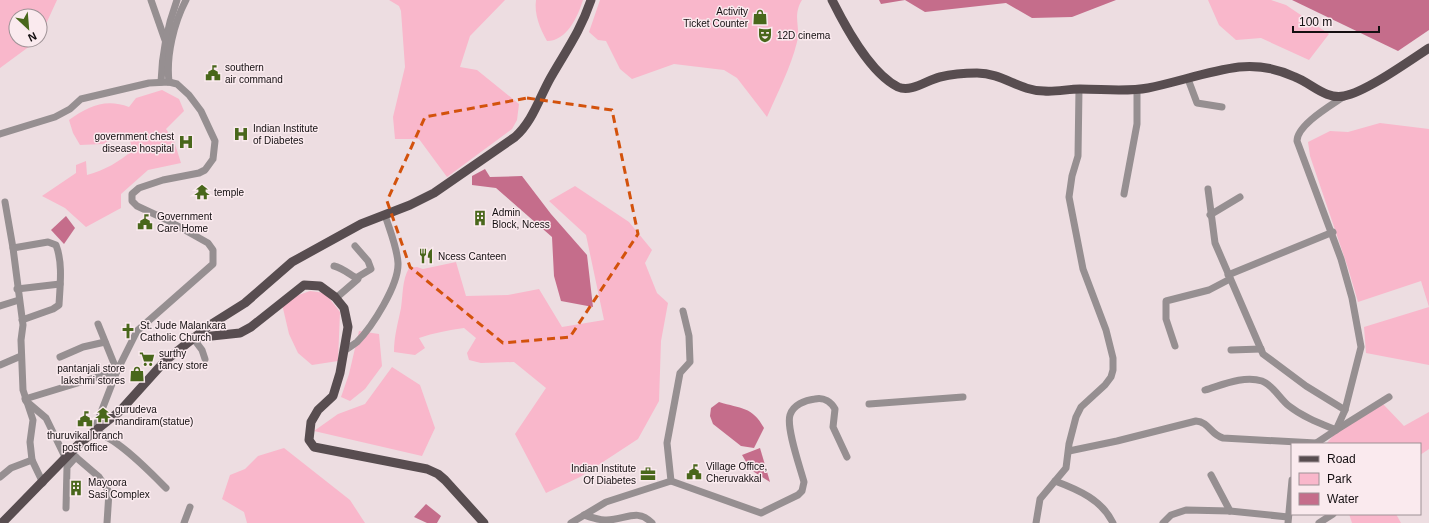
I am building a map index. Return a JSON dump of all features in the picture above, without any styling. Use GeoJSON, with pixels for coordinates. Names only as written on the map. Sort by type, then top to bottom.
{"type":"FeatureCollection","features":[{"type":"Feature","properties":{"kind":"main road"},"geometry":{"type":"LineString","coordinates":[[2,523],[93,433],[120,410],[165,361],[210,325],[245,303],[292,262],[361,224],[410,206],[434,193],[515,137],[524,128],[580,28],[591,0]]}},
{"type":"Feature","properties":{"kind":"main road"},"geometry":{"type":"LineString","coordinates":[[832,0],[850,32],[875,69],[883,78],[899,87],[905,88],[913,87],[951,75],[977,73],[992,74],[1008,79],[1020,87],[1043,92],[1079,89],[1137,90],[1240,67],[1258,67],[1282,72],[1298,78],[1319,90],[1331,95],[1342,97],[1361,89],[1429,48]]}},
{"type":"Feature","properties":{"kind":"main road"},"geometry":{"type":"LineString","coordinates":[[193,338],[240,333],[257,322],[304,285],[320,286],[336,298],[344,308],[348,327],[333,396],[318,410],[311,422],[309,440],[314,447],[428,469],[438,474],[484,523]]}},
{"type":"Feature","properties":{"kind":"street"},"geometry":{"type":"LineString","coordinates":[[151,0],[170,53]]}},
{"type":"Feature","properties":{"kind":"street"},"geometry":{"type":"LineString","coordinates":[[161,82],[165,40],[170,17],[177,0]]}},
{"type":"Feature","properties":{"kind":"street"},"geometry":{"type":"LineString","coordinates":[[169,82],[170,53],[179,14],[186,0]]}},
{"type":"Feature","properties":{"kind":"street"},"geometry":{"type":"LineString","coordinates":[[1188,79],[1196,104],[1222,107]]}},
{"type":"Feature","properties":{"kind":"street"},"geometry":{"type":"LineString","coordinates":[[0,134],[55,117],[70,109],[81,99],[136,85],[161,82],[178,84],[201,111],[215,141],[215,153],[205,170],[200,173],[163,180],[140,188],[132,194],[132,201],[137,206],[167,220],[208,243],[213,250],[213,264],[137,330],[117,371],[93,433],[102,434],[123,448],[166,488]]}},
{"type":"Feature","properties":{"kind":"street"},"geometry":{"type":"LineString","coordinates":[[1036,523],[1040,500],[1066,468],[1069,451],[1068,444],[1074,422],[1081,407],[1112,377],[1113,370],[1113,358],[1106,330],[1083,269],[1069,197],[1072,176],[1078,156],[1079,89]]}},
{"type":"Feature","properties":{"kind":"street"},"geometry":{"type":"LineString","coordinates":[[1124,194],[1137,124],[1137,90]]}},
{"type":"Feature","properties":{"kind":"street"},"geometry":{"type":"LineString","coordinates":[[1336,430],[1345,410],[1361,347],[1352,298],[1333,232],[1306,166],[1297,141],[1297,135],[1305,125],[1342,97]]}},
{"type":"Feature","properties":{"kind":"street"},"geometry":{"type":"LineString","coordinates":[[1208,189],[1210,216],[1215,243],[1263,354],[1306,386],[1345,410]]}},
{"type":"Feature","properties":{"kind":"street"},"geometry":{"type":"LineString","coordinates":[[1210,216],[1240,197]]}},
{"type":"Feature","properties":{"kind":"street"},"geometry":{"type":"LineString","coordinates":[[5,202],[13,248],[22,320],[21,374],[25,399],[33,420],[30,442],[32,460],[43,482]]}},
{"type":"Feature","properties":{"kind":"street"},"geometry":{"type":"LineString","coordinates":[[344,351],[356,342],[372,322],[388,296],[397,276],[397,256],[385,215]]}},
{"type":"Feature","properties":{"kind":"street"},"geometry":{"type":"LineString","coordinates":[[1175,346],[1166,319],[1166,301],[1209,290],[1229,277],[1333,232]]}},
{"type":"Feature","properties":{"kind":"street"},"geometry":{"type":"LineString","coordinates":[[13,248],[48,242],[56,245],[58,251],[60,284],[59,305],[53,309],[22,320]]}},
{"type":"Feature","properties":{"kind":"street"},"geometry":{"type":"LineString","coordinates":[[336,298],[358,279],[356,278],[371,269],[368,261],[355,246]]}},
{"type":"Feature","properties":{"kind":"street"},"geometry":{"type":"LineString","coordinates":[[334,266],[356,278]]}},
{"type":"Feature","properties":{"kind":"street"},"geometry":{"type":"LineString","coordinates":[[17,289],[60,284]]}},
{"type":"Feature","properties":{"kind":"street"},"geometry":{"type":"LineString","coordinates":[[0,306],[19,300]]}},
{"type":"Feature","properties":{"kind":"street"},"geometry":{"type":"LineString","coordinates":[[671,481],[667,443],[680,373],[690,362],[689,336],[683,310]]}},
{"type":"Feature","properties":{"kind":"street"},"geometry":{"type":"LineString","coordinates":[[98,324],[117,371]]}},
{"type":"Feature","properties":{"kind":"street"},"geometry":{"type":"LineString","coordinates":[[193,338],[202,350],[205,359]]}},
{"type":"Feature","properties":{"kind":"street"},"geometry":{"type":"LineString","coordinates":[[60,357],[84,347],[105,342]]}},
{"type":"Feature","properties":{"kind":"street"},"geometry":{"type":"LineString","coordinates":[[1231,350],[1261,349]]}},
{"type":"Feature","properties":{"kind":"street"},"geometry":{"type":"LineString","coordinates":[[0,365],[21,356]]}},
{"type":"Feature","properties":{"kind":"street"},"geometry":{"type":"LineString","coordinates":[[25,399],[117,371]]}},
{"type":"Feature","properties":{"kind":"street"},"geometry":{"type":"LineString","coordinates":[[1204,390],[1233,381],[1254,380],[1263,382],[1293,409],[1336,430]]}},
{"type":"Feature","properties":{"kind":"street"},"geometry":{"type":"LineString","coordinates":[[869,404],[963,397]]}},
{"type":"Feature","properties":{"kind":"street"},"geometry":{"type":"LineString","coordinates":[[1317,443],[1389,397]]}},
{"type":"Feature","properties":{"kind":"street"},"geometry":{"type":"LineString","coordinates":[[571,523],[606,502],[671,481],[757,513],[765,512],[798,495],[802,491],[804,482],[790,426],[790,414],[797,406],[805,401],[817,398],[829,402],[835,409],[833,427],[847,457]]}},
{"type":"Feature","properties":{"kind":"street"},"geometry":{"type":"LineString","coordinates":[[25,399],[46,418],[71,456],[99,477],[109,492],[107,523]]}},
{"type":"Feature","properties":{"kind":"street"},"geometry":{"type":"LineString","coordinates":[[1069,451],[1117,441],[1196,421],[1205,423],[1216,435],[1223,438],[1300,443]]}},
{"type":"Feature","properties":{"kind":"street"},"geometry":{"type":"LineString","coordinates":[[66,508],[67,467],[71,456]]}},
{"type":"Feature","properties":{"kind":"street"},"geometry":{"type":"LineString","coordinates":[[0,477],[11,468],[32,460]]}},
{"type":"Feature","properties":{"kind":"street"},"geometry":{"type":"LineString","coordinates":[[1211,475],[1230,511]]}},
{"type":"Feature","properties":{"kind":"street"},"geometry":{"type":"LineString","coordinates":[[1055,481],[1097,501],[1108,512],[1113,523]]}},
{"type":"Feature","properties":{"kind":"street"},"geometry":{"type":"LineString","coordinates":[[1164,523],[1172,515],[1186,510],[1230,511],[1288,520],[1291,490]]}},
{"type":"Feature","properties":{"kind":"street"},"geometry":{"type":"LineString","coordinates":[[184,523],[190,506]]}},
{"type":"Feature","properties":{"kind":"street"},"geometry":{"type":"LineString","coordinates":[[584,516],[605,520],[640,515],[646,516],[652,523]]}},
{"type":"Feature","properties":{"kind":"street"},"geometry":{"type":"LineString","coordinates":[[1319,523],[1331,515]]}},
{"type":"Feature","properties":{"kind":"highlighted area"},"geometry":{"type":"Polygon","coordinates":[[[527,98],[612,110],[638,234],[570,337],[503,343],[410,267],[387,201],[425,117],[527,98]]]}},
{"type":"Feature","properties":{"kind":"green space"},"geometry":{"type":"Polygon","coordinates":[[[0,0],[57,0],[48,20],[48,8],[8,8],[8,48],[27,48],[0,68],[0,0]]]}},
{"type":"Feature","properties":{"kind":"green space"},"geometry":{"type":"Polygon","coordinates":[[[389,0],[505,0],[470,36],[460,67],[477,70],[519,104],[517,120],[512,129],[447,177],[419,139],[395,139],[393,117],[405,67],[401,11],[399,6],[389,0]]]}},
{"type":"Feature","properties":{"kind":"green space"},"geometry":{"type":"Polygon","coordinates":[[[536,0],[583,0],[575,20],[566,32],[554,40],[547,41],[538,21],[536,0]]]}},
{"type":"Feature","properties":{"kind":"green space"},"geometry":{"type":"Polygon","coordinates":[[[600,0],[802,0],[797,16],[797,42],[784,80],[767,117],[737,78],[724,70],[674,64],[632,79],[620,69],[606,41],[598,40],[589,32],[600,0]]]}},
{"type":"Feature","properties":{"kind":"green space"},"geometry":{"type":"Polygon","coordinates":[[[1208,0],[1271,0],[1286,5],[1329,34],[1309,60],[1261,38],[1236,40],[1219,25],[1208,0]]]}},
{"type":"Feature","properties":{"kind":"green space"},"geometry":{"type":"Polygon","coordinates":[[[162,90],[179,99],[184,111],[166,129],[174,141],[181,163],[148,170],[121,194],[121,208],[86,227],[65,208],[42,196],[76,173],[76,165],[86,161],[87,175],[112,165],[133,150],[130,141],[115,138],[103,144],[80,145],[73,133],[69,120],[90,107],[105,103],[121,104],[129,107],[136,98],[162,90]]]}},
{"type":"Feature","properties":{"kind":"green space"},"geometry":{"type":"Polygon","coordinates":[[[1380,123],[1429,129],[1429,307],[1421,281],[1358,302],[1310,156],[1308,142],[1330,131],[1348,132],[1380,123]]]}},
{"type":"Feature","properties":{"kind":"green space"},"geometry":{"type":"Polygon","coordinates":[[[575,186],[629,222],[652,250],[645,263],[657,293],[668,303],[661,341],[659,401],[638,439],[580,477],[546,493],[515,434],[546,388],[514,362],[481,363],[469,360],[467,353],[476,338],[464,328],[419,338],[425,348],[415,355],[394,352],[395,340],[404,283],[409,268],[417,267],[423,269],[456,262],[466,296],[508,295],[539,289],[562,327],[604,320],[586,235],[549,201],[575,186]]]}},
{"type":"Feature","properties":{"kind":"green space"},"geometry":{"type":"Polygon","coordinates":[[[310,291],[325,293],[340,312],[338,361],[312,365],[298,353],[289,334],[282,304],[293,297],[310,291]]]}},
{"type":"Feature","properties":{"kind":"green space"},"geometry":{"type":"Polygon","coordinates":[[[1429,307],[1429,365],[1366,353],[1364,327],[1429,307]]]}},
{"type":"Feature","properties":{"kind":"green space"},"geometry":{"type":"Polygon","coordinates":[[[359,331],[379,334],[382,366],[365,389],[350,401],[341,397],[349,374],[359,331]]]}},
{"type":"Feature","properties":{"kind":"green space"},"geometry":{"type":"Polygon","coordinates":[[[392,367],[420,385],[435,428],[422,456],[314,431],[338,414],[365,404],[392,367]]]}},
{"type":"Feature","properties":{"kind":"green space"},"geometry":{"type":"Polygon","coordinates":[[[1383,404],[1404,426],[1429,412],[1429,449],[1421,454],[1421,443],[1327,443],[1339,429],[1383,404]]]}},
{"type":"Feature","properties":{"kind":"green space"},"geometry":{"type":"Polygon","coordinates":[[[284,448],[350,500],[365,523],[247,523],[244,512],[222,499],[230,475],[245,469],[258,456],[284,448]]]}},
{"type":"Feature","properties":{"kind":"green space"},"geometry":{"type":"Polygon","coordinates":[[[1349,515],[1397,515],[1401,523],[1352,523],[1349,515]]]}},
{"type":"Feature","properties":{"kind":"water"},"geometry":{"type":"Polygon","coordinates":[[[879,0],[905,0],[881,4],[879,0]]]}},
{"type":"Feature","properties":{"kind":"water"},"geometry":{"type":"Polygon","coordinates":[[[905,0],[1116,0],[1072,17],[1032,18],[1006,3],[925,12],[905,0]]]}},
{"type":"Feature","properties":{"kind":"water"},"geometry":{"type":"Polygon","coordinates":[[[1292,0],[1429,0],[1429,30],[1398,51],[1292,0]]]}},
{"type":"Feature","properties":{"kind":"water"},"geometry":{"type":"Polygon","coordinates":[[[485,169],[490,177],[522,176],[551,214],[587,255],[593,307],[561,301],[554,276],[552,237],[496,188],[472,185],[472,176],[485,169]]]}},
{"type":"Feature","properties":{"kind":"water"},"geometry":{"type":"Polygon","coordinates":[[[66,216],[75,228],[64,244],[51,230],[66,216]]]}},
{"type":"Feature","properties":{"kind":"water"},"geometry":{"type":"Polygon","coordinates":[[[719,402],[745,409],[760,421],[764,428],[754,448],[741,446],[713,424],[710,416],[711,408],[719,402]]]}},
{"type":"Feature","properties":{"kind":"water"},"geometry":{"type":"Polygon","coordinates":[[[760,448],[770,482],[751,470],[742,455],[760,448]]]}},
{"type":"Feature","properties":{"kind":"water"},"geometry":{"type":"Polygon","coordinates":[[[426,504],[441,516],[437,523],[427,523],[414,517],[426,504]]]}},
{"type":"Feature","properties":{"kind":"place","name":"Activity Ticket Counter"},"geometry":{"type":"Point","coordinates":[760,17]}},
{"type":"Feature","properties":{"kind":"place","name":"12D cinema"},"geometry":{"type":"Point","coordinates":[765,35]}},
{"type":"Feature","properties":{"kind":"place","name":"southern air command"},"geometry":{"type":"Point","coordinates":[213,73]}},
{"type":"Feature","properties":{"kind":"place","name":"Indian Institute of Diabetes"},"geometry":{"type":"Point","coordinates":[241,134]}},
{"type":"Feature","properties":{"kind":"place","name":"government chest disease hospital"},"geometry":{"type":"Point","coordinates":[186,142]}},
{"type":"Feature","properties":{"kind":"place","name":"temple"},"geometry":{"type":"Point","coordinates":[202,192]}},
{"type":"Feature","properties":{"kind":"place","name":"Admin Block, Ncess"},"geometry":{"type":"Point","coordinates":[480,218]}},
{"type":"Feature","properties":{"kind":"place","name":"Government Care Home"},"geometry":{"type":"Point","coordinates":[145,222]}},
{"type":"Feature","properties":{"kind":"place","name":"Ncess Canteen"},"geometry":{"type":"Point","coordinates":[426,256]}},
{"type":"Feature","properties":{"kind":"place","name":"St. Jude Malankara Catholic Church"},"geometry":{"type":"Point","coordinates":[128,331]}},
{"type":"Feature","properties":{"kind":"place","name":"surthy fancy store"},"geometry":{"type":"Point","coordinates":[147,359]}},
{"type":"Feature","properties":{"kind":"place","name":"pantanjali store lakshmi stores"},"geometry":{"type":"Point","coordinates":[137,374]}},
{"type":"Feature","properties":{"kind":"place","name":"gurudeva mandiram(statue)"},"geometry":{"type":"Point","coordinates":[103,415]}},
{"type":"Feature","properties":{"kind":"place","name":"thuruvikal branch post office"},"geometry":{"type":"Point","coordinates":[85,419]}},
{"type":"Feature","properties":{"kind":"place","name":"Village Office, Cheruvakkal"},"geometry":{"type":"Point","coordinates":[694,472]}},
{"type":"Feature","properties":{"kind":"place","name":"Indian Institute Of Diabetes"},"geometry":{"type":"Point","coordinates":[648,474]}},
{"type":"Feature","properties":{"kind":"place","name":"Mayoora Sasi Complex"},"geometry":{"type":"Point","coordinates":[76,488]}}]}
